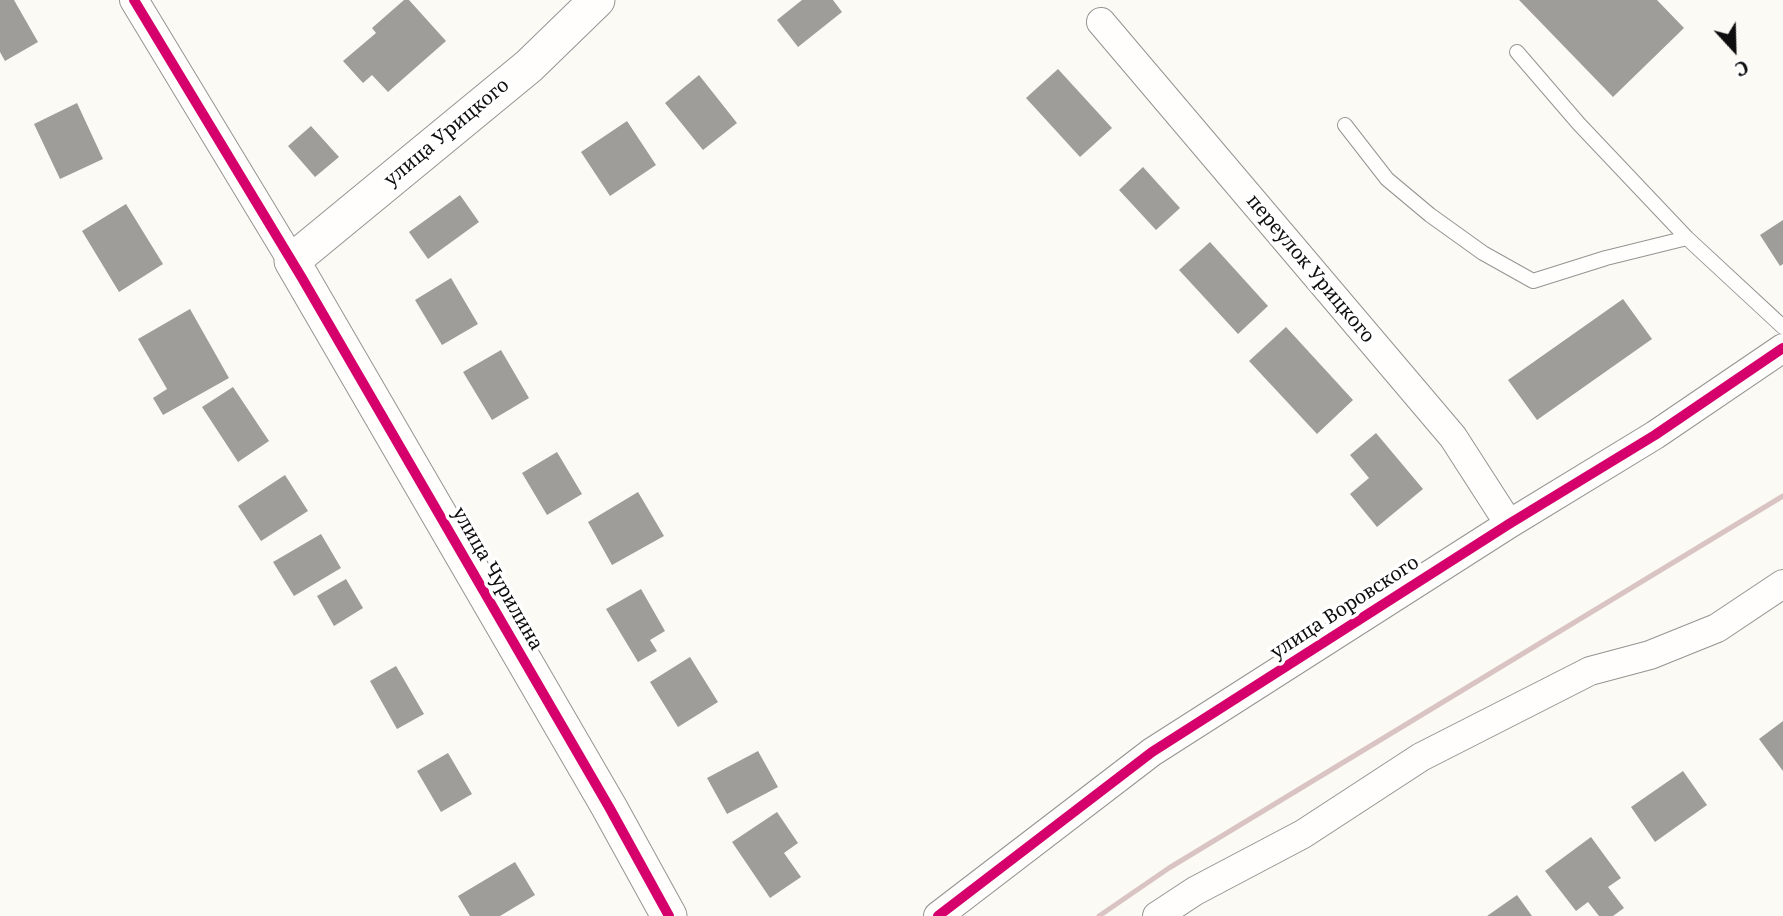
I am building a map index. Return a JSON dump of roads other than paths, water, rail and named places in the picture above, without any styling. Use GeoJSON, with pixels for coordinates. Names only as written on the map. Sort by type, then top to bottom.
{"type":"FeatureCollection","features":[{"type":"Feature","properties":{"kind":"street"},"geometry":{"type":"LineString","coordinates":[[134,0],[292,261]]}},
{"type":"Feature","properties":{"kind":"street","name":"улица Урицкого"},"geometry":{"type":"LineString","coordinates":[[292,261],[529,66],[597,0]]}},
{"type":"Feature","properties":{"kind":"street","name":"переулок Урицкого"},"geometry":{"type":"LineString","coordinates":[[1101,22],[1453,437],[1509,524]]}},
{"type":"Feature","properties":{"kind":"street","name":"улица Чурилина"},"geometry":{"type":"LineString","coordinates":[[292,261],[610,807],[669,916]]}},
{"type":"Feature","properties":{"kind":"street","name":"улица Воровского"},"geometry":{"type":"LineString","coordinates":[[938,916],[1152,752],[1509,524],[1655,435],[1783,348]]}},
{"type":"Feature","properties":{"kind":"street"},"geometry":{"type":"LineString","coordinates":[[1157,916],[1195,891],[1303,834],[1420,757],[1590,671],[1650,655],[1717,628],[1783,584]]}},
{"type":"Feature","properties":{"kind":"lane"},"geometry":{"type":"LineString","coordinates":[[1517,52],[1579,124],[1688,238],[1783,327]]}},
{"type":"Feature","properties":{"kind":"lane"},"geometry":{"type":"LineString","coordinates":[[1345,125],[1387,179],[1483,253],[1533,281],[1606,258],[1688,238]]}},
{"type":"Feature","properties":{"kind":"railway"},"geometry":{"type":"LineString","coordinates":[[1099,916],[1169,868],[1783,496]]}}]}
